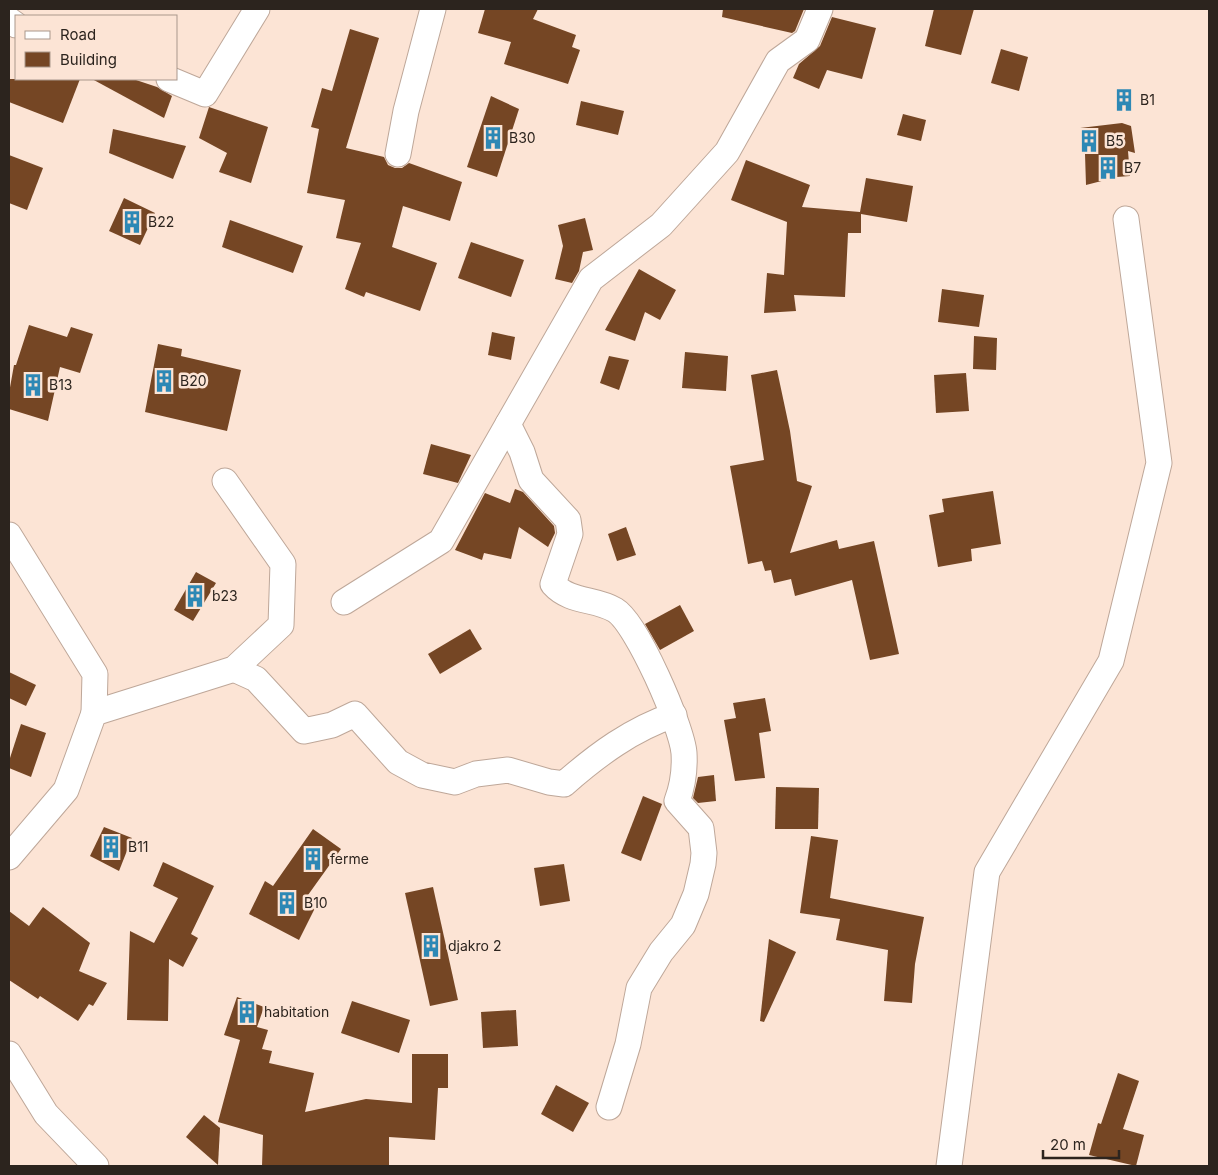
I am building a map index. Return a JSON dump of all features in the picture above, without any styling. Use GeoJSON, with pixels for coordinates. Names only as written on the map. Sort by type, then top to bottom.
{"type":"FeatureCollection","features":[{"type":"Feature","properties":{"kind":"street"},"geometry":{"type":"LineString","coordinates":[[171,80],[205,94],[257,9]]}},
{"type":"Feature","properties":{"kind":"street"},"geometry":{"type":"LineString","coordinates":[[398,154],[406,111],[433,9]]}},
{"type":"Feature","properties":{"kind":"street"},"geometry":{"type":"LineString","coordinates":[[344,602],[441,541],[591,279],[661,225],[727,152],[778,61],[807,40],[820,9]]}},
{"type":"Feature","properties":{"kind":"street"},"geometry":{"type":"LineString","coordinates":[[949,1166],[987,872],[1111,661],[1159,463],[1126,219]]}},
{"type":"Feature","properties":{"kind":"street"},"geometry":{"type":"LineString","coordinates":[[508,424],[522,452],[531,480],[568,520],[570,534],[553,584],[562,594],[616,610],[640,640],[674,715],[684,751],[684,784],[677,801],[701,828],[704,852],[696,894],[683,925],[660,952],[639,988],[628,1044],[609,1106]]}},
{"type":"Feature","properties":{"kind":"street"},"geometry":{"type":"LineString","coordinates":[[94,713],[234,669],[281,626],[283,564],[226,481]]}},
{"type":"Feature","properties":{"kind":"street"},"geometry":{"type":"LineString","coordinates":[[9,535],[95,674],[94,713],[66,790],[9,857]]}},
{"type":"Feature","properties":{"kind":"street"},"geometry":{"type":"LineString","coordinates":[[234,669],[256,679],[304,731],[332,725],[355,714],[398,762],[422,775],[455,782],[476,774],[508,770],[549,782],[564,784],[594,757],[651,723],[674,715]]}},
{"type":"Feature","properties":{"kind":"street"},"geometry":{"type":"LineString","coordinates":[[9,1054],[46,1114],[96,1166]]}},
{"type":"Feature","properties":{"kind":"building"},"geometry":{"type":"Polygon","coordinates":[[[485,9],[538,9],[533,19],[576,35],[572,47],[580,50],[568,84],[504,64],[511,42],[478,33],[485,9]]]}},
{"type":"Feature","properties":{"kind":"building"},"geometry":{"type":"Polygon","coordinates":[[[723,9],[804,9],[795,31],[792,33],[722,17],[723,9]]]}},
{"type":"Feature","properties":{"kind":"building"},"geometry":{"type":"Polygon","coordinates":[[[934,9],[974,9],[961,55],[925,46],[934,9]]]}},
{"type":"Feature","properties":{"kind":"building"},"geometry":{"type":"Polygon","coordinates":[[[832,17],[876,28],[862,79],[827,70],[819,89],[793,78],[799,64],[820,46],[832,17]]]}},
{"type":"Feature","properties":{"kind":"building"},"geometry":{"type":"Polygon","coordinates":[[[350,29],[379,38],[346,148],[384,157],[388,165],[395,168],[402,168],[409,163],[462,182],[450,221],[403,206],[392,247],[437,263],[420,311],[366,292],[364,297],[345,289],[361,243],[336,238],[345,200],[307,193],[319,129],[311,127],[322,88],[332,91],[350,29]]]}},
{"type":"Feature","properties":{"kind":"building"},"geometry":{"type":"Polygon","coordinates":[[[1001,49],[1028,57],[1019,91],[991,83],[1001,49]]]}},
{"type":"Feature","properties":{"kind":"building"},"geometry":{"type":"Polygon","coordinates":[[[9,79],[80,80],[63,123],[9,102],[9,79]]]}},
{"type":"Feature","properties":{"kind":"building"},"geometry":{"type":"Polygon","coordinates":[[[94,80],[136,80],[157,87],[172,96],[164,118],[94,80]]]}},
{"type":"Feature","properties":{"kind":"building","name":"B30"},"geometry":{"type":"Polygon","coordinates":[[[491,96],[519,109],[497,177],[467,167],[491,96]]]}},
{"type":"Feature","properties":{"kind":"building"},"geometry":{"type":"Polygon","coordinates":[[[581,101],[624,111],[618,135],[576,125],[581,101]]]}},
{"type":"Feature","properties":{"kind":"building"},"geometry":{"type":"Polygon","coordinates":[[[209,107],[268,127],[251,183],[219,172],[227,153],[199,138],[209,107]]]}},
{"type":"Feature","properties":{"kind":"building"},"geometry":{"type":"Polygon","coordinates":[[[903,114],[926,120],[921,141],[897,135],[903,114]]]}},
{"type":"Feature","properties":{"kind":"building"},"geometry":{"type":"Polygon","coordinates":[[[1122,123],[1131,126],[1135,153],[1128,151],[1130,176],[1117,177],[1086,185],[1085,154],[1083,153],[1080,128],[1122,123]]]}},
{"type":"Feature","properties":{"kind":"building"},"geometry":{"type":"Polygon","coordinates":[[[113,129],[186,146],[173,179],[109,153],[113,129]]]}},
{"type":"Feature","properties":{"kind":"building"},"geometry":{"type":"Polygon","coordinates":[[[9,155],[43,168],[27,210],[9,203],[9,155]]]}},
{"type":"Feature","properties":{"kind":"building"},"geometry":{"type":"Polygon","coordinates":[[[746,160],[810,185],[802,207],[860,212],[866,178],[913,186],[907,222],[861,214],[861,233],[848,233],[845,297],[794,295],[796,311],[764,313],[767,273],[784,275],[787,222],[731,200],[746,160]]]}},
{"type":"Feature","properties":{"kind":"building","name":"B22"},"geometry":{"type":"Polygon","coordinates":[[[124,198],[155,213],[140,245],[109,231],[124,198]]]}},
{"type":"Feature","properties":{"kind":"building"},"geometry":{"type":"Polygon","coordinates":[[[585,218],[593,250],[583,252],[579,271],[572,283],[555,279],[563,246],[558,225],[585,218]]]}},
{"type":"Feature","properties":{"kind":"building"},"geometry":{"type":"Polygon","coordinates":[[[230,220],[303,246],[293,273],[222,247],[230,220]]]}},
{"type":"Feature","properties":{"kind":"building"},"geometry":{"type":"Polygon","coordinates":[[[471,242],[524,260],[511,297],[458,278],[471,242]]]}},
{"type":"Feature","properties":{"kind":"building"},"geometry":{"type":"Polygon","coordinates":[[[639,269],[676,290],[660,320],[645,312],[635,341],[605,330],[639,269]]]}},
{"type":"Feature","properties":{"kind":"building"},"geometry":{"type":"Polygon","coordinates":[[[942,289],[984,295],[979,327],[938,322],[942,289]]]}},
{"type":"Feature","properties":{"kind":"building"},"geometry":{"type":"Polygon","coordinates":[[[29,325],[67,337],[71,327],[93,334],[80,373],[60,367],[48,421],[9,409],[9,393],[14,365],[16,365],[29,325]]]}},
{"type":"Feature","properties":{"kind":"building"},"geometry":{"type":"Polygon","coordinates":[[[492,332],[515,337],[511,360],[488,355],[492,332]]]}},
{"type":"Feature","properties":{"kind":"building"},"geometry":{"type":"Polygon","coordinates":[[[974,336],[997,338],[996,370],[973,369],[974,336]]]}},
{"type":"Feature","properties":{"kind":"building"},"geometry":{"type":"Polygon","coordinates":[[[158,344],[182,349],[181,356],[241,370],[227,431],[145,412],[158,344]]]}},
{"type":"Feature","properties":{"kind":"building"},"geometry":{"type":"Polygon","coordinates":[[[685,352],[728,356],[726,391],[682,388],[685,352]]]}},
{"type":"Feature","properties":{"kind":"building"},"geometry":{"type":"Polygon","coordinates":[[[609,356],[629,360],[619,390],[600,383],[609,356]]]}},
{"type":"Feature","properties":{"kind":"building"},"geometry":{"type":"Polygon","coordinates":[[[777,370],[790,431],[797,481],[812,486],[790,553],[837,540],[839,549],[874,541],[899,654],[870,660],[852,580],[795,596],[791,579],[774,583],[771,570],[765,571],[762,561],[748,564],[730,466],[764,460],[751,375],[777,370]]]}},
{"type":"Feature","properties":{"kind":"building"},"geometry":{"type":"Polygon","coordinates":[[[966,373],[969,411],[936,413],[934,375],[966,373]]]}},
{"type":"Feature","properties":{"kind":"building"},"geometry":{"type":"Polygon","coordinates":[[[431,444],[471,455],[458,483],[423,474],[431,444]]]}},
{"type":"Feature","properties":{"kind":"building"},"geometry":{"type":"Polygon","coordinates":[[[515,489],[523,492],[554,526],[555,533],[548,547],[519,527],[511,559],[484,553],[482,560],[455,550],[485,493],[510,503],[515,489]]]}},
{"type":"Feature","properties":{"kind":"building"},"geometry":{"type":"Polygon","coordinates":[[[993,491],[1001,544],[971,549],[972,561],[938,567],[929,515],[944,512],[942,499],[993,491]]]}},
{"type":"Feature","properties":{"kind":"building"},"geometry":{"type":"Polygon","coordinates":[[[626,527],[636,555],[617,561],[608,534],[626,527]]]}},
{"type":"Feature","properties":{"kind":"building","name":"b23"},"geometry":{"type":"Polygon","coordinates":[[[196,572],[216,583],[193,621],[174,610],[196,572]]]}},
{"type":"Feature","properties":{"kind":"building"},"geometry":{"type":"Polygon","coordinates":[[[680,605],[694,631],[660,650],[645,624],[680,605]]]}},
{"type":"Feature","properties":{"kind":"building"},"geometry":{"type":"Polygon","coordinates":[[[470,629],[482,649],[440,674],[428,654],[470,629]]]}},
{"type":"Feature","properties":{"kind":"building"},"geometry":{"type":"Polygon","coordinates":[[[9,672],[36,685],[26,706],[9,698],[9,672]]]}},
{"type":"Feature","properties":{"kind":"building"},"geometry":{"type":"Polygon","coordinates":[[[765,698],[771,731],[759,733],[765,778],[735,781],[724,720],[736,718],[733,703],[765,698]]]}},
{"type":"Feature","properties":{"kind":"building"},"geometry":{"type":"Polygon","coordinates":[[[21,724],[46,733],[31,777],[9,768],[9,761],[21,724]]]}},
{"type":"Feature","properties":{"kind":"building"},"geometry":{"type":"Polygon","coordinates":[[[714,775],[716,801],[698,803],[693,798],[698,777],[714,775]]]}},
{"type":"Feature","properties":{"kind":"building"},"geometry":{"type":"Polygon","coordinates":[[[776,787],[819,788],[818,829],[775,829],[776,787]]]}},
{"type":"Feature","properties":{"kind":"building"},"geometry":{"type":"Polygon","coordinates":[[[643,796],[662,804],[641,861],[621,853],[643,796]]]}},
{"type":"Feature","properties":{"kind":"building","name":"B11"},"geometry":{"type":"Polygon","coordinates":[[[104,827],[132,838],[119,871],[90,856],[104,827]]]}},
{"type":"Feature","properties":{"kind":"building"},"geometry":{"type":"Polygon","coordinates":[[[313,829],[341,849],[303,902],[315,908],[299,940],[249,914],[265,881],[273,886],[313,829]]]}},
{"type":"Feature","properties":{"kind":"building"},"geometry":{"type":"Polygon","coordinates":[[[811,836],[838,840],[830,898],[924,917],[915,964],[912,1003],[884,1001],[888,950],[836,940],[840,919],[800,913],[811,836]]]}},
{"type":"Feature","properties":{"kind":"building"},"geometry":{"type":"Polygon","coordinates":[[[163,862],[214,886],[191,934],[198,938],[183,967],[169,959],[168,1021],[127,1020],[130,931],[154,943],[178,898],[153,886],[163,862]]]}},
{"type":"Feature","properties":{"kind":"building"},"geometry":{"type":"Polygon","coordinates":[[[564,864],[570,901],[540,906],[534,868],[564,864]]]}},
{"type":"Feature","properties":{"kind":"building","name":"djakro 2"},"geometry":{"type":"Polygon","coordinates":[[[433,887],[458,1000],[430,1006],[405,893],[433,887]]]}},
{"type":"Feature","properties":{"kind":"building"},"geometry":{"type":"Polygon","coordinates":[[[43,907],[90,943],[79,971],[107,983],[93,1006],[89,1004],[78,1021],[40,996],[38,999],[9,980],[9,911],[29,926],[43,907]]]}},
{"type":"Feature","properties":{"kind":"building"},"geometry":{"type":"Polygon","coordinates":[[[769,939],[796,952],[764,1022],[760,1021],[769,939]]]}},
{"type":"Feature","properties":{"kind":"building"},"geometry":{"type":"Polygon","coordinates":[[[237,997],[264,1007],[257,1027],[268,1030],[262,1049],[272,1051],[269,1063],[314,1073],[305,1112],[366,1099],[412,1103],[412,1054],[448,1054],[448,1088],[438,1088],[435,1140],[389,1137],[389,1166],[262,1166],[263,1135],[218,1122],[240,1040],[224,1035],[237,997]]]}},
{"type":"Feature","properties":{"kind":"building"},"geometry":{"type":"Polygon","coordinates":[[[352,1001],[410,1020],[399,1053],[341,1033],[352,1001]]]}},
{"type":"Feature","properties":{"kind":"building"},"geometry":{"type":"Polygon","coordinates":[[[516,1010],[518,1046],[483,1048],[481,1012],[516,1010]]]}},
{"type":"Feature","properties":{"kind":"building"},"geometry":{"type":"Polygon","coordinates":[[[1118,1073],[1139,1081],[1123,1129],[1144,1135],[1136,1166],[1089,1155],[1098,1123],[1101,1124],[1118,1073]]]}},
{"type":"Feature","properties":{"kind":"building"},"geometry":{"type":"Polygon","coordinates":[[[556,1085],[589,1103],[573,1132],[541,1114],[556,1085]]]}},
{"type":"Feature","properties":{"kind":"building"},"geometry":{"type":"Polygon","coordinates":[[[204,1115],[220,1128],[218,1165],[186,1137],[204,1115]]]}},
{"type":"Feature","properties":{"kind":"place","name":"B1"},"geometry":{"type":"Point","coordinates":[1124,100]}},
{"type":"Feature","properties":{"kind":"place","name":"B30"},"geometry":{"type":"Point","coordinates":[493,138]}},
{"type":"Feature","properties":{"kind":"place","name":"B5"},"geometry":{"type":"Point","coordinates":[1089,141]}},
{"type":"Feature","properties":{"kind":"place","name":"B7"},"geometry":{"type":"Point","coordinates":[1108,168]}},
{"type":"Feature","properties":{"kind":"place","name":"B22"},"geometry":{"type":"Point","coordinates":[132,222]}},
{"type":"Feature","properties":{"kind":"place","name":"B20"},"geometry":{"type":"Point","coordinates":[164,381]}},
{"type":"Feature","properties":{"kind":"place","name":"B13"},"geometry":{"type":"Point","coordinates":[33,385]}},
{"type":"Feature","properties":{"kind":"place","name":"b23"},"geometry":{"type":"Point","coordinates":[195,596]}},
{"type":"Feature","properties":{"kind":"place","name":"B11"},"geometry":{"type":"Point","coordinates":[111,847]}},
{"type":"Feature","properties":{"kind":"place","name":"ferme"},"geometry":{"type":"Point","coordinates":[313,859]}},
{"type":"Feature","properties":{"kind":"place","name":"B10"},"geometry":{"type":"Point","coordinates":[287,903]}},
{"type":"Feature","properties":{"kind":"place","name":"djakro 2"},"geometry":{"type":"Point","coordinates":[431,946]}},
{"type":"Feature","properties":{"kind":"place","name":"habitation"},"geometry":{"type":"Point","coordinates":[247,1012]}}]}
